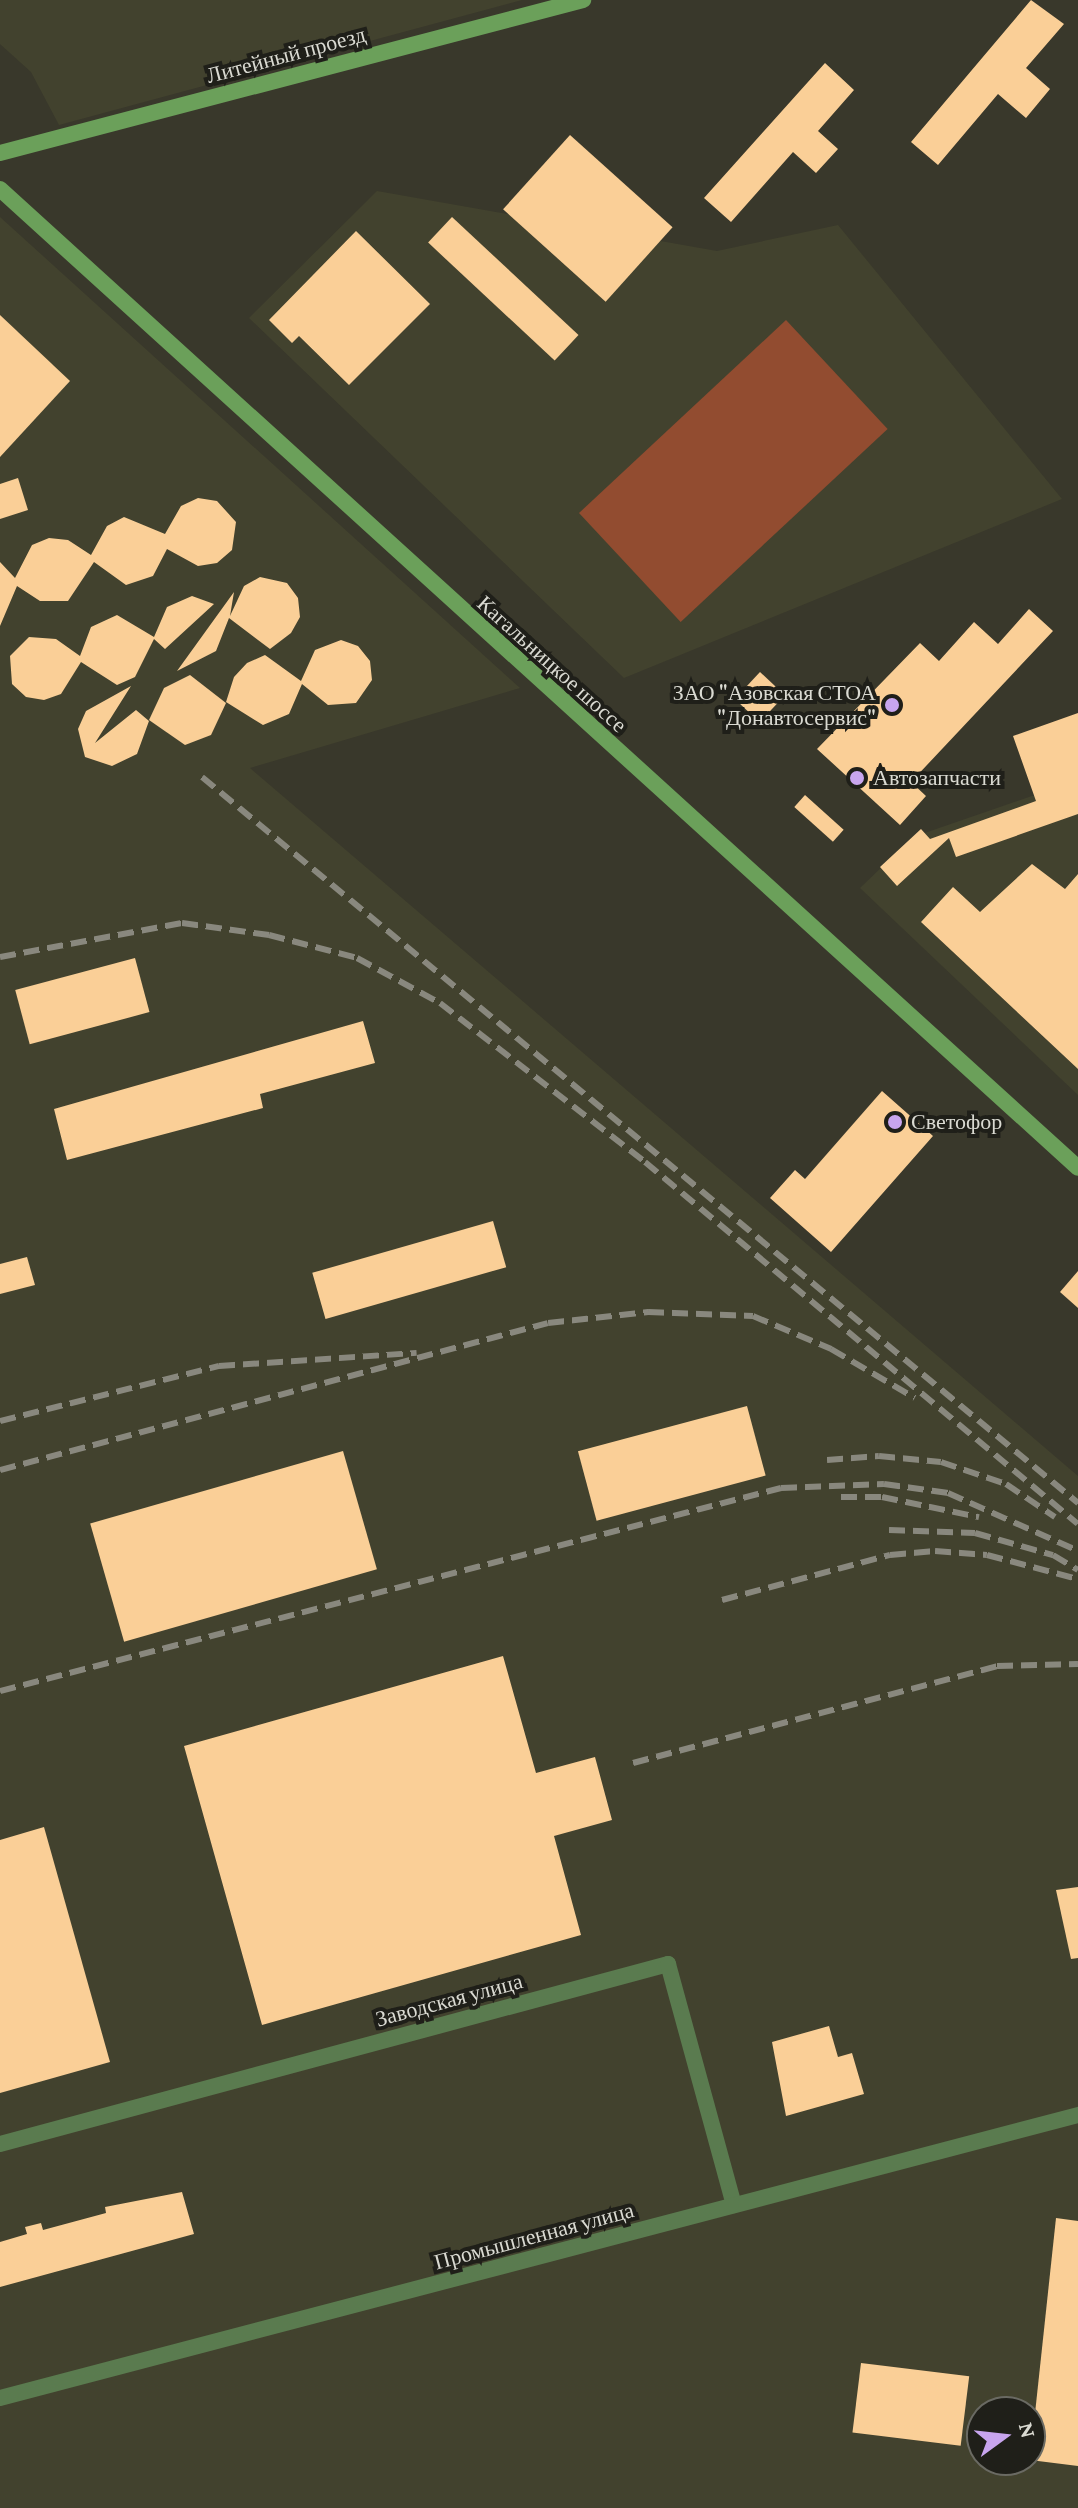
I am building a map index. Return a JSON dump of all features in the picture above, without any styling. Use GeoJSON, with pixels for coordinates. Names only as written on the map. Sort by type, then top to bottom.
{"type":"FeatureCollection","features":[{"type":"Feature","properties":{"kind":"main road","name":"Литейный проезд"},"geometry":{"type":"LineString","coordinates":[[0,153],[583,0]]}},
{"type":"Feature","properties":{"kind":"main road","name":"Кагальницкое шоссе"},"geometry":{"type":"LineString","coordinates":[[0,189],[1078,1168]]}},
{"type":"Feature","properties":{"kind":"street","name":"Заводская улица"},"geometry":{"type":"LineString","coordinates":[[0,2144],[668,1964],[734,2205]]}},
{"type":"Feature","properties":{"kind":"street","name":"Промышленная улица"},"geometry":{"type":"LineString","coordinates":[[0,2398],[1078,2115]]}},
{"type":"Feature","properties":{"kind":"shaded area"},"geometry":{"type":"Polygon","coordinates":[[[0,0],[522,0],[59,125],[31,72],[0,44],[0,0]]]}},
{"type":"Feature","properties":{"kind":"shaded area"},"geometry":{"type":"Polygon","coordinates":[[[377,191],[717,251],[838,225],[1062,499],[624,678],[249,318],[377,191]]]}},
{"type":"Feature","properties":{"kind":"shaded area"},"geometry":{"type":"Polygon","coordinates":[[[0,217],[520,688],[250,768],[1078,1476],[1078,2508],[0,2508],[0,217]]]}},
{"type":"Feature","properties":{"kind":"shaded area"},"geometry":{"type":"Polygon","coordinates":[[[786,320],[888,429],[681,622],[579,513],[786,320]]]}},
{"type":"Feature","properties":{"kind":"shaded area"},"geometry":{"type":"Polygon","coordinates":[[[1078,780],[1078,1095],[860,888],[913,837],[1078,780]]]}},
{"type":"Feature","properties":{"kind":"building"},"geometry":{"type":"Polygon","coordinates":[[[1031,0],[1064,24],[1026,68],[1050,89],[1026,118],[998,94],[938,165],[911,142],[1031,0]]]}},
{"type":"Feature","properties":{"kind":"building"},"geometry":{"type":"Polygon","coordinates":[[[825,63],[854,90],[818,131],[838,149],[816,173],[793,152],[731,222],[704,198],[825,63]]]}},
{"type":"Feature","properties":{"kind":"building"},"geometry":{"type":"Polygon","coordinates":[[[570,135],[673,227],[606,302],[503,209],[570,135]]]}},
{"type":"Feature","properties":{"kind":"building"},"geometry":{"type":"Polygon","coordinates":[[[452,217],[579,335],[555,361],[428,243],[452,217]]]}},
{"type":"Feature","properties":{"kind":"building"},"geometry":{"type":"Polygon","coordinates":[[[356,231],[430,304],[349,385],[299,336],[292,343],[269,320],[356,231]]]}},
{"type":"Feature","properties":{"kind":"building"},"geometry":{"type":"Polygon","coordinates":[[[0,315],[70,381],[0,457],[0,315]]]}},
{"type":"Feature","properties":{"kind":"building"},"geometry":{"type":"Polygon","coordinates":[[[18,478],[28,510],[0,519],[0,484],[18,478]]]}},
{"type":"Feature","properties":{"kind":"building"},"geometry":{"type":"Polygon","coordinates":[[[198,498],[217,501],[236,522],[232,550],[217,563],[198,566],[167,549],[153,576],[126,585],[94,562],[68,601],[40,601],[17,586],[0,626],[0,562],[15,578],[32,545],[49,538],[68,540],[91,555],[107,526],[124,517],[165,534],[181,506],[198,498]]]}},
{"type":"Feature","properties":{"kind":"building"},"geometry":{"type":"Polygon","coordinates":[[[260,577],[287,583],[298,598],[300,617],[291,633],[270,649],[229,618],[216,651],[177,671],[234,592],[230,616],[244,586],[260,577]]]}},
{"type":"Feature","properties":{"kind":"building"},"geometry":{"type":"Polygon","coordinates":[[[192,596],[214,604],[165,649],[154,639],[135,677],[117,685],[81,662],[61,694],[44,700],[26,697],[12,684],[10,656],[29,637],[56,639],[80,656],[91,627],[117,615],[154,637],[167,607],[192,596]]]}},
{"type":"Feature","properties":{"kind":"building"},"geometry":{"type":"Polygon","coordinates":[[[1029,609],[1053,631],[911,782],[926,796],[900,825],[817,749],[920,643],[939,661],[974,622],[998,644],[1029,609]]]}},
{"type":"Feature","properties":{"kind":"building"},"geometry":{"type":"Polygon","coordinates":[[[341,640],[358,646],[370,661],[372,680],[356,703],[328,705],[302,684],[289,714],[263,725],[226,702],[234,677],[247,663],[265,655],[301,681],[315,650],[341,640]]]}},
{"type":"Feature","properties":{"kind":"building"},"geometry":{"type":"Polygon","coordinates":[[[760,672],[785,695],[760,722],[735,699],[760,672]]]}},
{"type":"Feature","properties":{"kind":"building"},"geometry":{"type":"Polygon","coordinates":[[[190,675],[226,703],[211,735],[185,745],[149,720],[164,688],[190,675]]]}},
{"type":"Feature","properties":{"kind":"building"},"geometry":{"type":"Polygon","coordinates":[[[131,686],[95,743],[136,710],[149,721],[137,754],[112,766],[85,757],[78,729],[86,711],[131,686]]]}},
{"type":"Feature","properties":{"kind":"building"},"geometry":{"type":"Polygon","coordinates":[[[1078,713],[1078,814],[956,857],[949,838],[897,886],[880,867],[921,829],[930,839],[1036,801],[1013,736],[1078,713]]]}},
{"type":"Feature","properties":{"kind":"building"},"geometry":{"type":"Polygon","coordinates":[[[805,795],[844,830],[833,842],[794,807],[805,795]]]}},
{"type":"Feature","properties":{"kind":"building"},"geometry":{"type":"Polygon","coordinates":[[[1032,864],[1065,889],[1078,874],[1078,1069],[921,922],[953,887],[980,912],[1032,864]]]}},
{"type":"Feature","properties":{"kind":"building"},"geometry":{"type":"Polygon","coordinates":[[[135,958],[149,1012],[30,1044],[15,990],[135,958]]]}},
{"type":"Feature","properties":{"kind":"building"},"geometry":{"type":"Polygon","coordinates":[[[363,1021],[375,1063],[260,1094],[263,1108],[67,1160],[54,1109],[363,1021]]]}},
{"type":"Feature","properties":{"kind":"building"},"geometry":{"type":"Polygon","coordinates":[[[882,1091],[933,1136],[831,1252],[770,1198],[795,1170],[805,1179],[882,1091]]]}},
{"type":"Feature","properties":{"kind":"building"},"geometry":{"type":"Polygon","coordinates":[[[493,1221],[506,1267],[326,1319],[312,1273],[493,1221]]]}},
{"type":"Feature","properties":{"kind":"building"},"geometry":{"type":"Polygon","coordinates":[[[27,1257],[35,1285],[0,1294],[0,1264],[27,1257]]]}},
{"type":"Feature","properties":{"kind":"building"},"geometry":{"type":"Polygon","coordinates":[[[1078,1271],[1078,1308],[1060,1292],[1078,1271]]]}},
{"type":"Feature","properties":{"kind":"building"},"geometry":{"type":"Polygon","coordinates":[[[747,1406],[766,1476],[597,1521],[578,1451],[747,1406]]]}},
{"type":"Feature","properties":{"kind":"building"},"geometry":{"type":"Polygon","coordinates":[[[343,1451],[377,1569],[124,1642],[90,1523],[343,1451]]]}},
{"type":"Feature","properties":{"kind":"building"},"geometry":{"type":"Polygon","coordinates":[[[503,1656],[536,1773],[595,1757],[612,1820],[554,1836],[581,1935],[262,2025],[184,1746],[503,1656]]]}},
{"type":"Feature","properties":{"kind":"building"},"geometry":{"type":"Polygon","coordinates":[[[44,1827],[110,2062],[0,2093],[0,1840],[44,1827]]]}},
{"type":"Feature","properties":{"kind":"building"},"geometry":{"type":"Polygon","coordinates":[[[1078,1887],[1078,1958],[1071,1959],[1056,1890],[1078,1887]]]}},
{"type":"Feature","properties":{"kind":"building"},"geometry":{"type":"Polygon","coordinates":[[[829,2026],[838,2057],[852,2053],[864,2094],[786,2116],[772,2042],[829,2026]]]}},
{"type":"Feature","properties":{"kind":"building"},"geometry":{"type":"Polygon","coordinates":[[[182,2192],[194,2234],[0,2287],[0,2242],[27,2234],[25,2227],[41,2223],[43,2230],[106,2213],[105,2207],[182,2192]]]}},
{"type":"Feature","properties":{"kind":"building"},"geometry":{"type":"Polygon","coordinates":[[[1056,2218],[1078,2221],[1078,2466],[1046,2462],[1046,2396],[1037,2396],[1056,2218]]]}},
{"type":"Feature","properties":{"kind":"building"},"geometry":{"type":"Polygon","coordinates":[[[861,2363],[969,2376],[961,2446],[852,2432],[861,2363]]]}},
{"type":"Feature","properties":{"kind":"railway"},"geometry":{"type":"LineString","coordinates":[[202,777],[1078,1503]]}},
{"type":"Feature","properties":{"kind":"railway"},"geometry":{"type":"LineString","coordinates":[[0,957],[182,923],[269,935],[357,958],[440,1003],[645,1162],[1078,1524]]}},
{"type":"Feature","properties":{"kind":"railway"},"geometry":{"type":"LineString","coordinates":[[0,1470],[548,1323],[648,1312],[753,1316],[831,1349],[915,1398]]}},
{"type":"Feature","properties":{"kind":"railway"},"geometry":{"type":"LineString","coordinates":[[0,1421],[219,1366],[417,1353]]}},
{"type":"Feature","properties":{"kind":"railway"},"geometry":{"type":"LineString","coordinates":[[827,1460],[879,1456],[941,1462],[1006,1484],[1055,1517]]}},
{"type":"Feature","properties":{"kind":"railway"},"geometry":{"type":"LineString","coordinates":[[0,1691],[781,1488],[884,1484],[948,1493],[1078,1551]]}},
{"type":"Feature","properties":{"kind":"railway"},"geometry":{"type":"LineString","coordinates":[[841,1497],[882,1497],[979,1517]]}},
{"type":"Feature","properties":{"kind":"railway"},"geometry":{"type":"LineString","coordinates":[[889,1530],[975,1533],[1053,1555],[1078,1570]]}},
{"type":"Feature","properties":{"kind":"railway"},"geometry":{"type":"LineString","coordinates":[[722,1600],[890,1555],[935,1551],[987,1555],[1078,1579]]}},
{"type":"Feature","properties":{"kind":"railway"},"geometry":{"type":"LineString","coordinates":[[633,1763],[997,1666],[1078,1664]]}},
{"type":"Feature","properties":{"kind":"place","name":"ЗАО \"Азовская СТОА \"Донавтосервис\""},"geometry":{"type":"Point","coordinates":[892,705]}},
{"type":"Feature","properties":{"kind":"place","name":"Автозапчасти"},"geometry":{"type":"Point","coordinates":[857,778]}},
{"type":"Feature","properties":{"kind":"place","name":"Светофор"},"geometry":{"type":"Point","coordinates":[895,1122]}}]}
